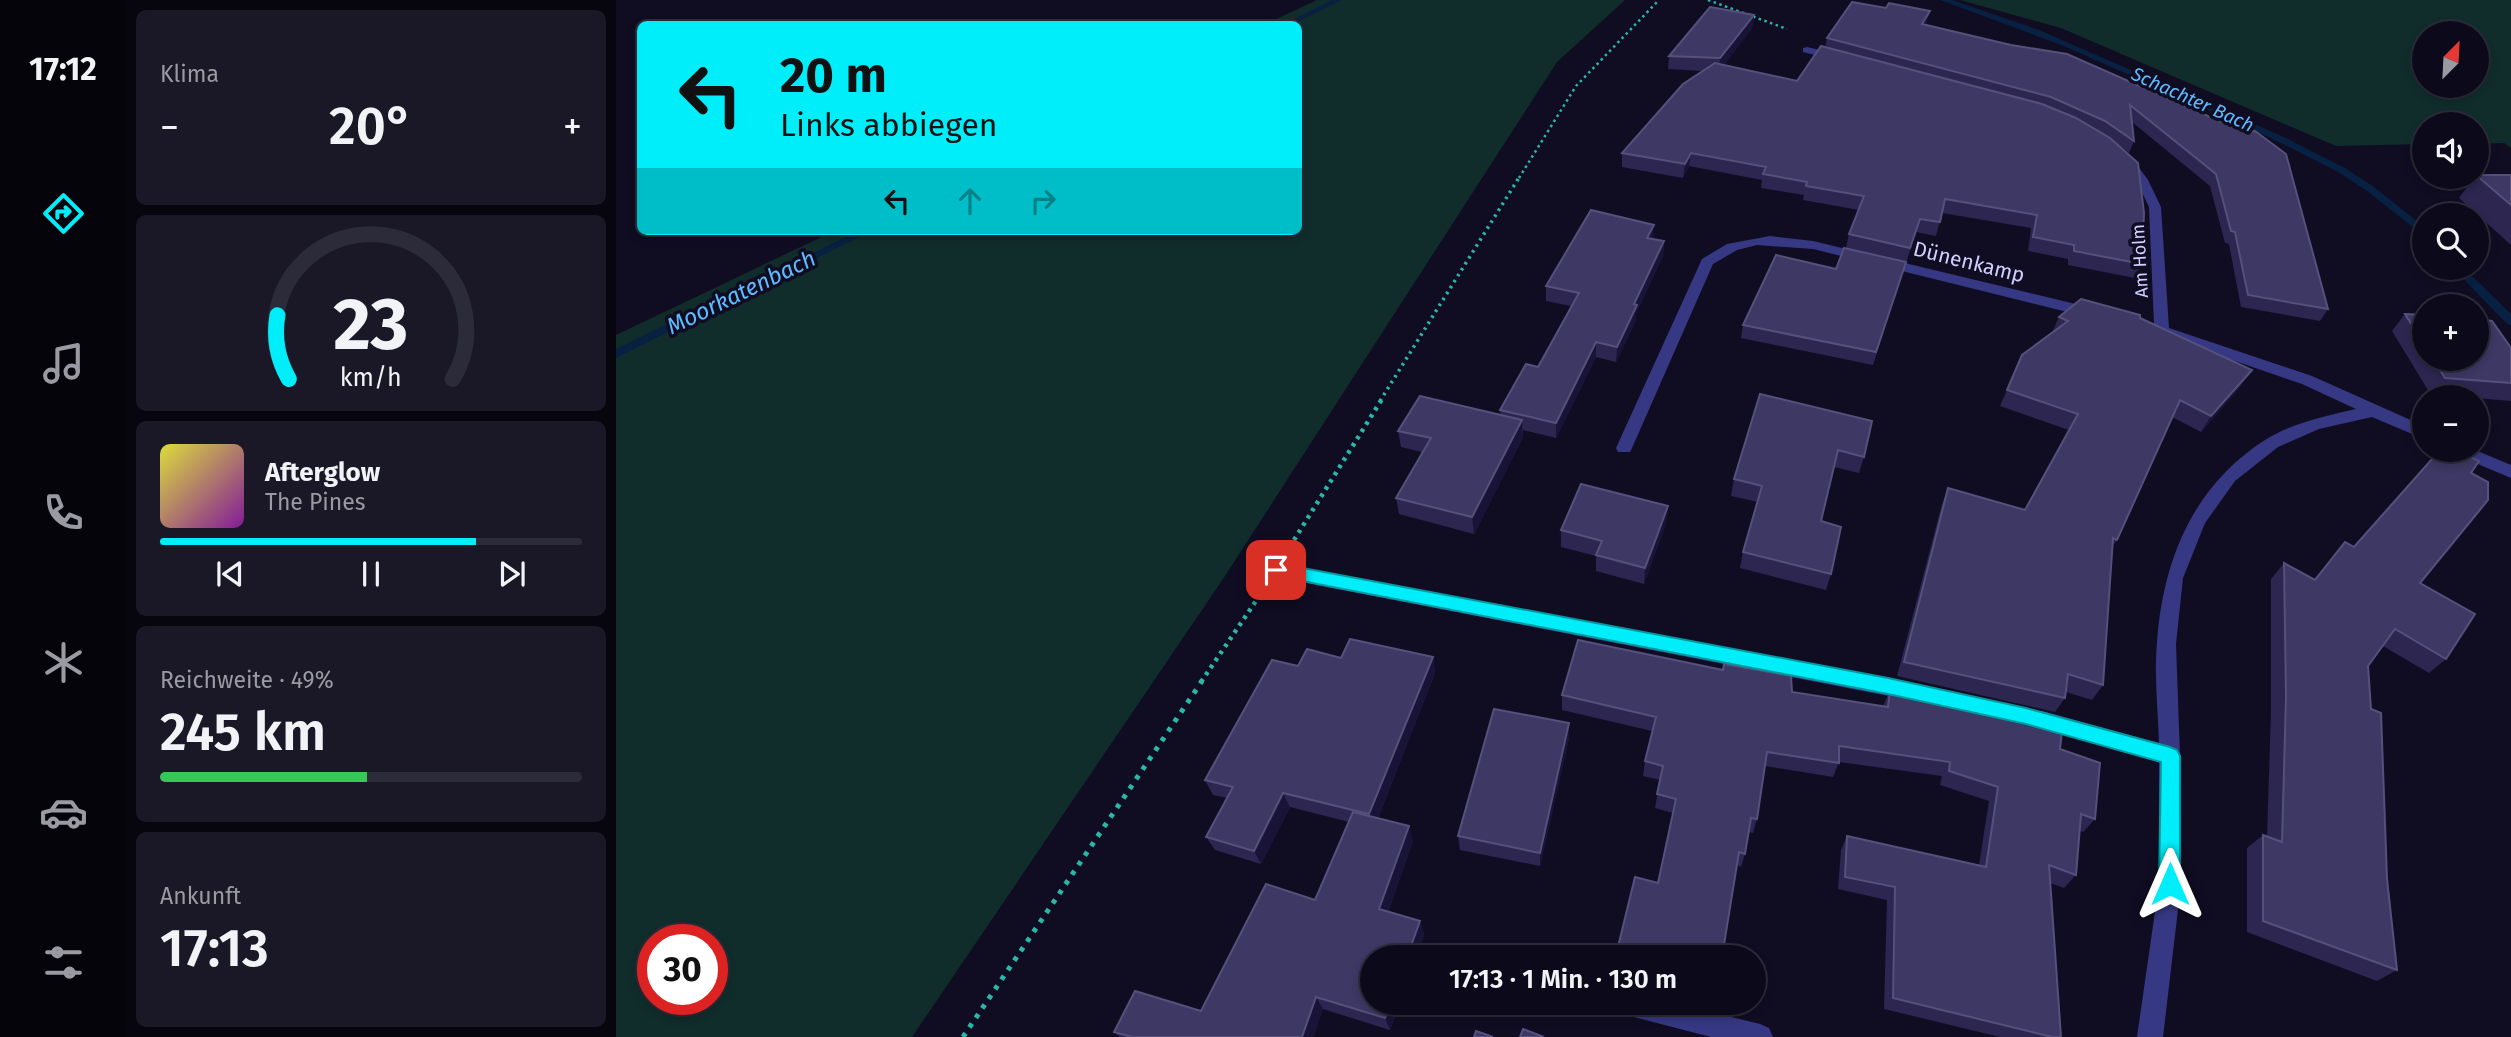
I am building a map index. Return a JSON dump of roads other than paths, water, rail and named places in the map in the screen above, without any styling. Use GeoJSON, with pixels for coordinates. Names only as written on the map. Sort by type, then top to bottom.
{"type":"FeatureCollection","features":[{"type":"Feature","properties":{"kind":"street"},"geometry":{"type":"LineString","coordinates":[[1808,50],[1847,61]]}},
{"type":"Feature","properties":{"kind":"street","name":"Am Holm"},"geometry":{"type":"LineString","coordinates":[[2118,152],[2126,158],[2142,180],[2155,207],[2162,330]]}},
{"type":"Feature","properties":{"kind":"street","name":"Dünenkamp"},"geometry":{"type":"LineString","coordinates":[[1624,448],[1707,262],[1726,247],[1780,239],[1813,245],[2108,317]]}},
{"type":"Feature","properties":{"kind":"street"},"geometry":{"type":"LineString","coordinates":[[2135,324],[2162,330],[2307,380],[2412,428]]}},
{"type":"Feature","properties":{"kind":"street"},"geometry":{"type":"LineString","coordinates":[[2150,1037],[2154,1024],[2170,884],[2170,756],[2166,644],[2174,578],[2197,520],[2229,477],[2272,443],[2315,424],[2372,411]]}},
{"type":"Feature","properties":{"kind":"street"},"geometry":{"type":"LineString","coordinates":[[2488,462],[2511,472]]}},
{"type":"Feature","properties":{"kind":"street"},"geometry":{"type":"LineString","coordinates":[[1276,570],[1938,697]]}},
{"type":"Feature","properties":{"kind":"street"},"geometry":{"type":"LineString","coordinates":[[2026,716],[2170,756]]}},
{"type":"Feature","properties":{"kind":"street"},"geometry":{"type":"LineString","coordinates":[[1673,1015],[1760,1037]]}},
{"type":"Feature","properties":{"kind":"waterway","name":"Moorkatenbach"},"geometry":{"type":"LineString","coordinates":[[1294,21],[1338,0]]}},
{"type":"Feature","properties":{"kind":"waterway","name":"Schachter Bach"},"geometry":{"type":"LineString","coordinates":[[1944,0],[2066,44],[2281,139],[2342,170],[2412,222]]}},
{"type":"Feature","properties":{"kind":"waterway","name":"Moorkatenbach"},"geometry":{"type":"LineString","coordinates":[[616,354],[858,235]]}},
{"type":"Feature","properties":{"kind":"waterway","name":"Schachter Bach"},"geometry":{"type":"LineString","coordinates":[[2470,280],[2511,321]]}}]}
